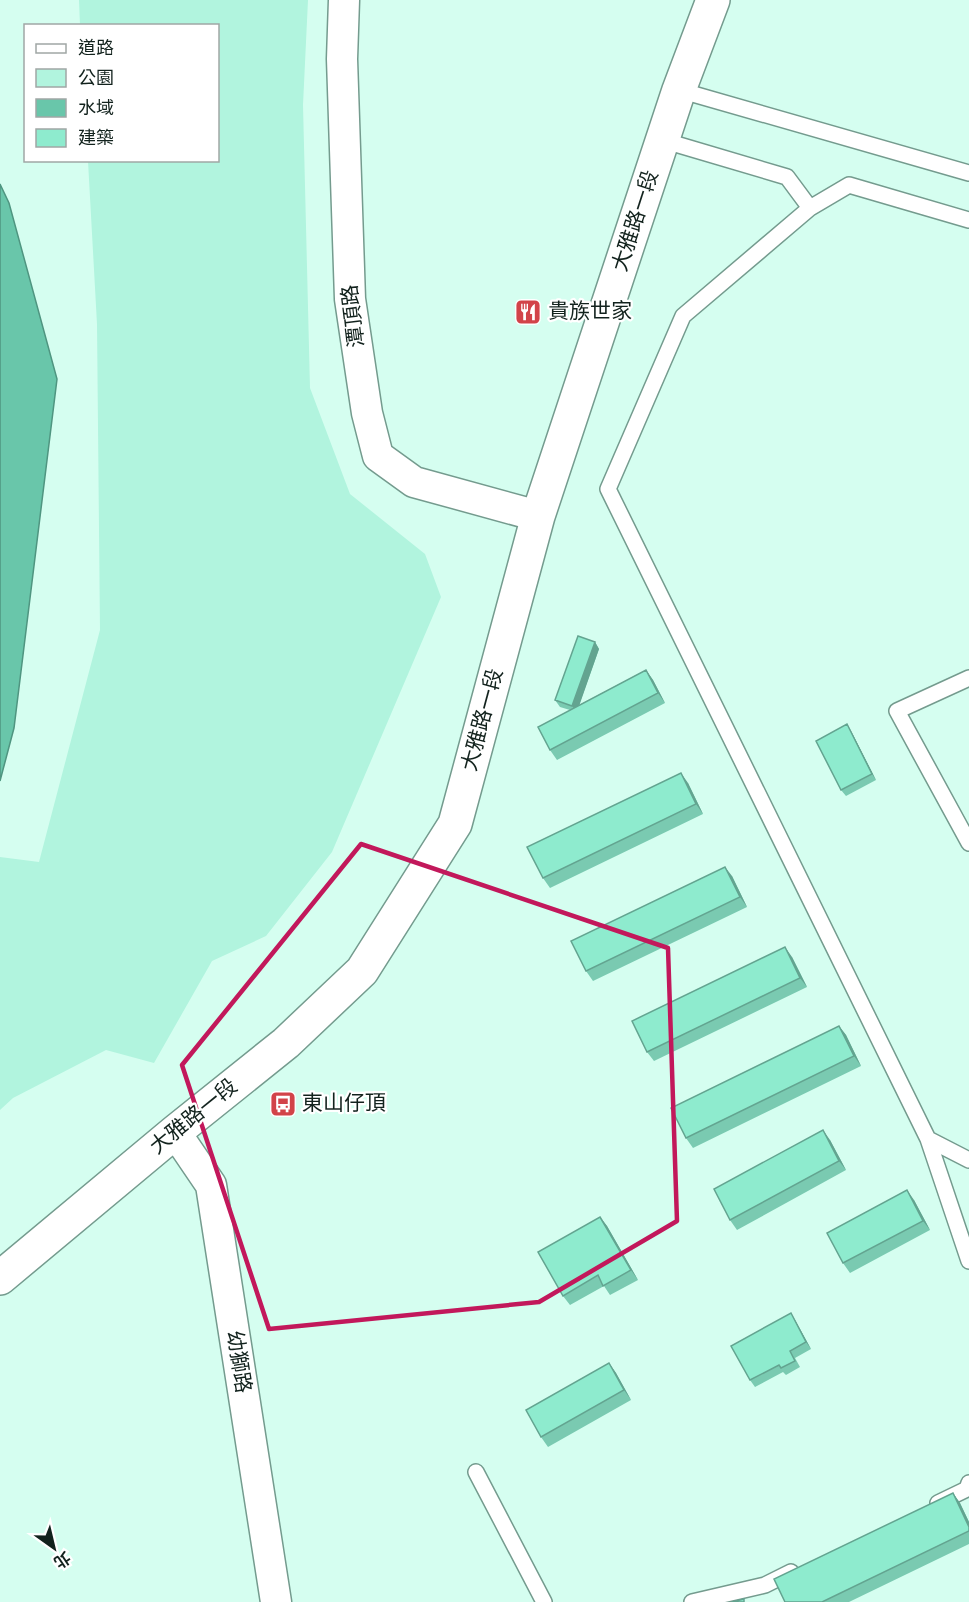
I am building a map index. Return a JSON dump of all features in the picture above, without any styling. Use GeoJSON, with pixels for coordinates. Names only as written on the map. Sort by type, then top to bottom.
{"type":"FeatureCollection","features":[{"type":"Feature","properties":{"kind":"main road","name":"大雅路一段"},"geometry":{"type":"LineString","coordinates":[[0,1278],[286,1043],[362,971],[455,824],[538,516],[662,140],[713,0]]}},
{"type":"Feature","properties":{"kind":"street","name":"潭頂路"},"geometry":{"type":"LineString","coordinates":[[344,0],[342,59],[350,299],[367,413],[378,456],[414,482],[538,516]]}},
{"type":"Feature","properties":{"kind":"street","name":"幼獅路"},"geometry":{"type":"LineString","coordinates":[[175,1132],[211,1185],[276,1602]]}},
{"type":"Feature","properties":{"kind":"lane"},"geometry":{"type":"LineString","coordinates":[[679,90],[969,172]]}},
{"type":"Feature","properties":{"kind":"lane"},"geometry":{"type":"LineString","coordinates":[[662,140],[787,177],[810,208]]}},
{"type":"Feature","properties":{"kind":"lane"},"geometry":{"type":"LineString","coordinates":[[969,220],[849,185],[810,208],[683,316],[608,489],[928,1139],[969,1261]]}},
{"type":"Feature","properties":{"kind":"lane"},"geometry":{"type":"LineString","coordinates":[[969,678],[897,711],[969,843]]}},
{"type":"Feature","properties":{"kind":"lane"},"geometry":{"type":"LineString","coordinates":[[928,1139],[969,1160]]}},
{"type":"Feature","properties":{"kind":"lane"},"geometry":{"type":"LineString","coordinates":[[476,1472],[544,1602]]}},
{"type":"Feature","properties":{"kind":"lane"},"geometry":{"type":"LineString","coordinates":[[924,1509],[967,1489],[969,1483]]}},
{"type":"Feature","properties":{"kind":"lane"},"geometry":{"type":"LineString","coordinates":[[692,1602],[765,1585],[807,1565]]}},
{"type":"Feature","properties":{"kind":"highlighted area"},"geometry":{"type":"Polygon","coordinates":[[[361,844],[668,948],[677,1221],[539,1302],[269,1329],[182,1065],[361,844]]]}},
{"type":"Feature","properties":{"kind":"green space"},"geometry":{"type":"Polygon","coordinates":[[[79,0],[308,0],[303,105],[310,388],[350,494],[425,554],[441,597],[332,852],[266,936],[212,961],[154,1063],[106,1050],[13,1098],[0,1110],[0,857],[39,862],[100,630],[97,324],[88,162],[219,162],[219,24],[80,24],[79,0]]]}},
{"type":"Feature","properties":{"kind":"water"},"geometry":{"type":"Polygon","coordinates":[[[0,184],[9,203],[57,379],[14,728],[0,781],[0,184]]]}},
{"type":"Feature","properties":{"kind":"building"},"geometry":{"type":"Polygon","coordinates":[[[578,636],[595,642],[572,706],[555,700],[578,636]]]}},
{"type":"Feature","properties":{"kind":"building"},"geometry":{"type":"Polygon","coordinates":[[[646,670],[658,693],[550,750],[538,727],[646,670]]]}},
{"type":"Feature","properties":{"kind":"building"},"geometry":{"type":"Polygon","coordinates":[[[847,724],[872,774],[841,790],[816,741],[847,724]]]}},
{"type":"Feature","properties":{"kind":"building"},"geometry":{"type":"Polygon","coordinates":[[[681,773],[696,804],[543,878],[527,847],[681,773]]]}},
{"type":"Feature","properties":{"kind":"building"},"geometry":{"type":"Polygon","coordinates":[[[725,867],[740,897],[586,971],[571,941],[725,867]]]}},
{"type":"Feature","properties":{"kind":"building"},"geometry":{"type":"Polygon","coordinates":[[[785,947],[800,978],[647,1052],[632,1021],[785,947]]]}},
{"type":"Feature","properties":{"kind":"building"},"geometry":{"type":"Polygon","coordinates":[[[839,1026],[854,1056],[686,1138],[671,1108],[839,1026]]]}},
{"type":"Feature","properties":{"kind":"building"},"geometry":{"type":"Polygon","coordinates":[[[823,1130],[839,1161],[730,1220],[714,1189],[823,1130]]]}},
{"type":"Feature","properties":{"kind":"building"},"geometry":{"type":"Polygon","coordinates":[[[907,1190],[923,1221],[843,1263],[827,1233],[907,1190]]]}},
{"type":"Feature","properties":{"kind":"building"},"geometry":{"type":"Polygon","coordinates":[[[600,1217],[631,1270],[603,1286],[598,1275],[563,1296],[538,1252],[600,1217]]]}},
{"type":"Feature","properties":{"kind":"building"},"geometry":{"type":"Polygon","coordinates":[[[791,1313],[806,1342],[790,1351],[795,1361],[781,1368],[779,1365],[750,1380],[731,1346],[791,1313]]]}},
{"type":"Feature","properties":{"kind":"building"},"geometry":{"type":"Polygon","coordinates":[[[609,1363],[624,1390],[541,1437],[526,1410],[609,1363]]]}},
{"type":"Feature","properties":{"kind":"building"},"geometry":{"type":"Polygon","coordinates":[[[953,1493],[969,1531],[822,1602],[785,1602],[774,1579],[953,1493]]]}},
{"type":"Feature","properties":{"kind":"place","name":"貴族世家"},"geometry":{"type":"Point","coordinates":[528,312]}},
{"type":"Feature","properties":{"kind":"place","name":"東山仔頂"},"geometry":{"type":"Point","coordinates":[283,1104]}}]}
